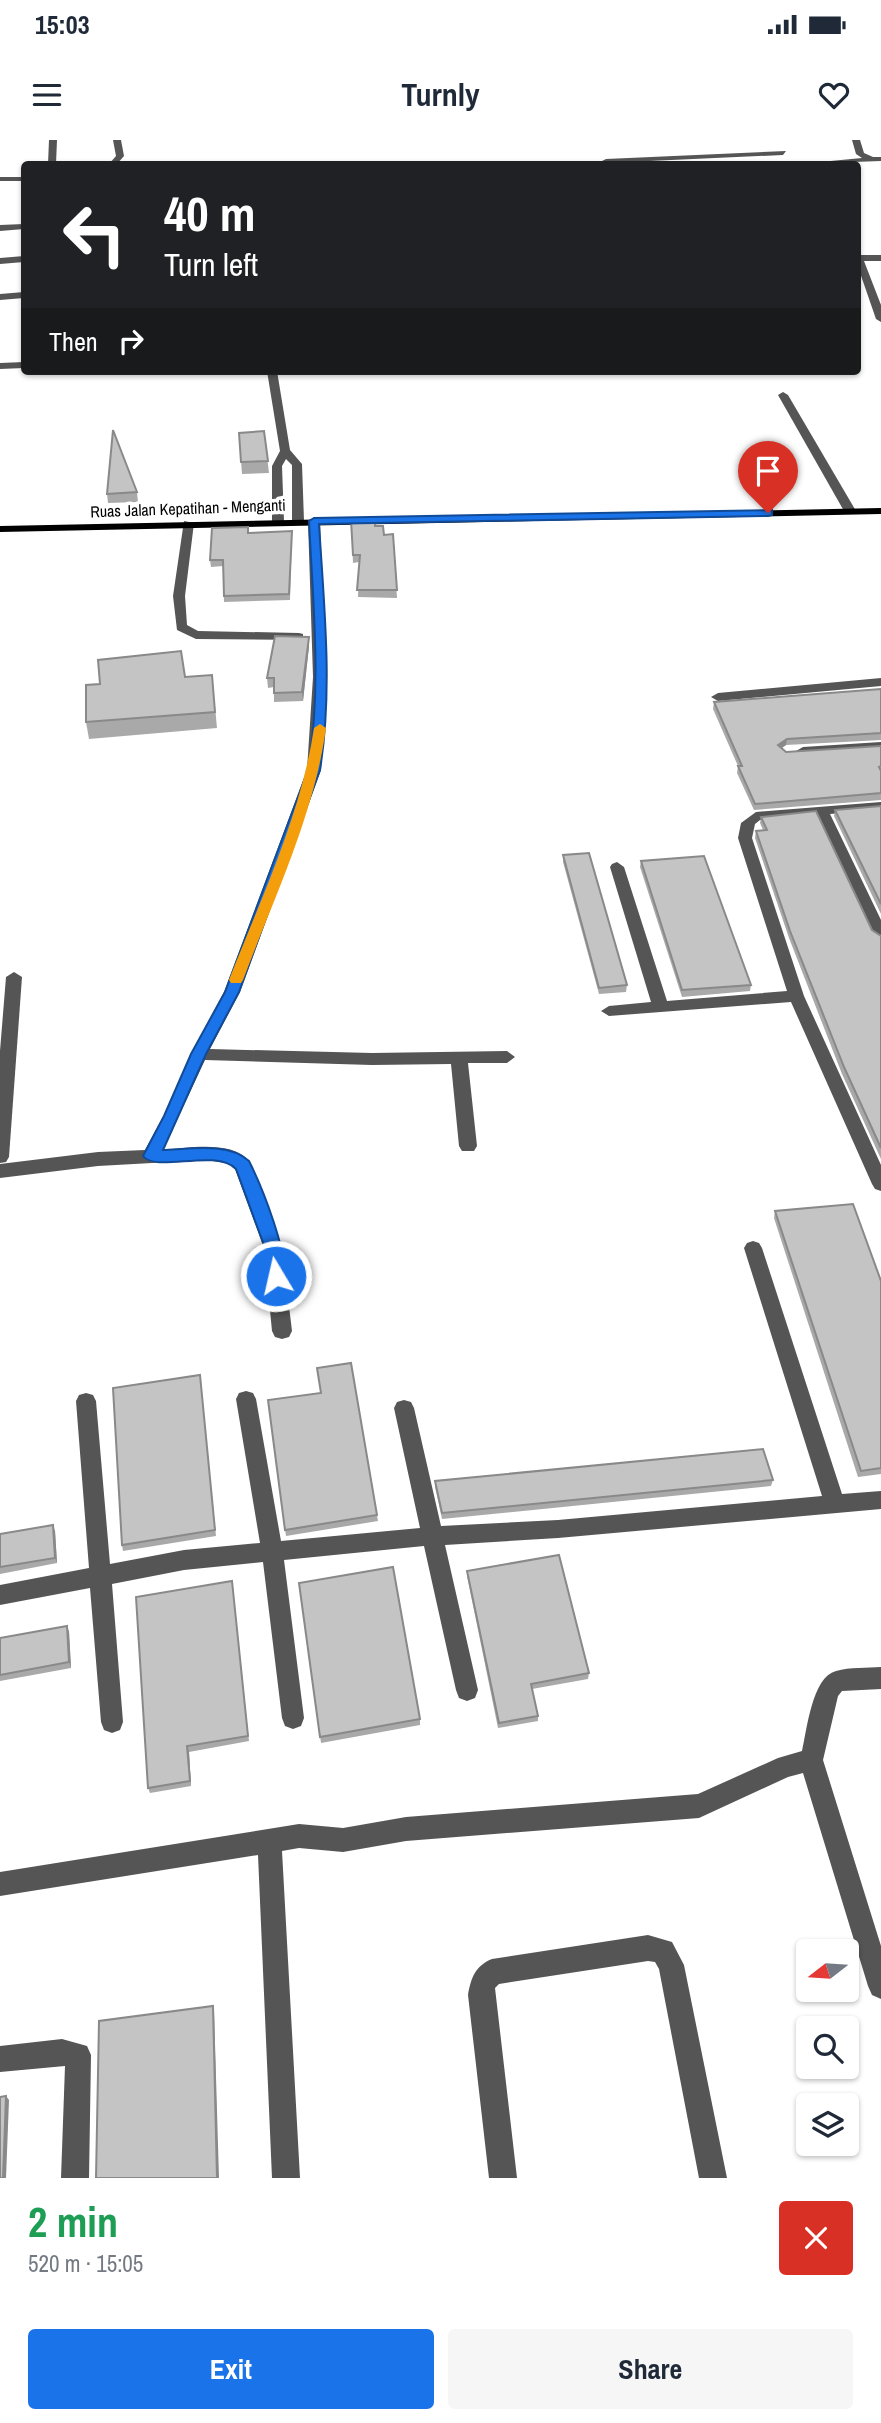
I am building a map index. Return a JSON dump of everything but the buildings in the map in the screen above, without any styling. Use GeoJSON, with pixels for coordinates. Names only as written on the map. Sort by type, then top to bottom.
{"type":"FeatureCollection","features":[{"type":"Feature","properties":{"kind":"main road","name":"Ruas Jalan Kepatihan - Menganti"},"geometry":{"type":"LineString","coordinates":[[0,529],[278,521],[881,511]]}},
{"type":"Feature","properties":{"kind":"street"},"geometry":{"type":"LineString","coordinates":[[52,161],[53,140]]}},
{"type":"Feature","properties":{"kind":"street"},"geometry":{"type":"LineString","coordinates":[[116,161],[120,156],[117,140]]}},
{"type":"Feature","properties":{"kind":"street"},"geometry":{"type":"LineString","coordinates":[[856,140],[857,150],[871,160]]}},
{"type":"Feature","properties":{"kind":"street"},"geometry":{"type":"LineString","coordinates":[[606,161],[782,153]]}},
{"type":"Feature","properties":{"kind":"street"},"geometry":{"type":"LineString","coordinates":[[854,161],[881,162]]}},
{"type":"Feature","properties":{"kind":"street"},"geometry":{"type":"LineString","coordinates":[[0,173],[21,174]]}},
{"type":"Feature","properties":{"kind":"street"},"geometry":{"type":"LineString","coordinates":[[0,179],[21,179]]}},
{"type":"Feature","properties":{"kind":"street"},"geometry":{"type":"LineString","coordinates":[[0,228],[21,227]]}},
{"type":"Feature","properties":{"kind":"street"},"geometry":{"type":"LineString","coordinates":[[861,263],[881,258]]}},
{"type":"Feature","properties":{"kind":"street"},"geometry":{"type":"LineString","coordinates":[[0,261],[21,259]]}},
{"type":"Feature","properties":{"kind":"street"},"geometry":{"type":"LineString","coordinates":[[861,267],[881,319]]}},
{"type":"Feature","properties":{"kind":"street"},"geometry":{"type":"LineString","coordinates":[[0,297],[21,295]]}},
{"type":"Feature","properties":{"kind":"street"},"geometry":{"type":"LineString","coordinates":[[0,366],[21,365]]}},
{"type":"Feature","properties":{"kind":"street"},"geometry":{"type":"LineString","coordinates":[[273,375],[285,451],[297,464],[298,521]]}},
{"type":"Feature","properties":{"kind":"street"},"geometry":{"type":"LineString","coordinates":[[783,395],[850,511]]}},
{"type":"Feature","properties":{"kind":"street"},"geometry":{"type":"LineString","coordinates":[[278,521],[277,466],[285,451]]}},
{"type":"Feature","properties":{"kind":"street"},"geometry":{"type":"LineString","coordinates":[[151,1156],[199,1054],[232,992],[314,770],[320,736],[322,681],[314,521]]}},
{"type":"Feature","properties":{"kind":"street"},"geometry":{"type":"LineString","coordinates":[[188,523],[179,596],[181,627],[196,635],[320,637]]}},
{"type":"Feature","properties":{"kind":"street"},"geometry":{"type":"LineString","coordinates":[[718,697],[881,682]]}},
{"type":"Feature","properties":{"kind":"street"},"geometry":{"type":"LineString","coordinates":[[786,752],[881,746]]}},
{"type":"Feature","properties":{"kind":"street"},"geometry":{"type":"LineString","coordinates":[[881,806],[763,814],[752,818],[746,828],[746,846],[796,996],[881,1184]]}},
{"type":"Feature","properties":{"kind":"street"},"geometry":{"type":"LineString","coordinates":[[821,810],[881,936]]}},
{"type":"Feature","properties":{"kind":"street"},"geometry":{"type":"LineString","coordinates":[[617,867],[661,1007]]}},
{"type":"Feature","properties":{"kind":"street"},"geometry":{"type":"LineString","coordinates":[[0,1157],[14,976]]}},
{"type":"Feature","properties":{"kind":"street"},"geometry":{"type":"LineString","coordinates":[[609,1011],[796,996]]}},
{"type":"Feature","properties":{"kind":"street"},"geometry":{"type":"LineString","coordinates":[[199,1054],[507,1058]]}},
{"type":"Feature","properties":{"kind":"street"},"geometry":{"type":"LineString","coordinates":[[458,1059],[468,1146]]}},
{"type":"Feature","properties":{"kind":"street"},"geometry":{"type":"LineString","coordinates":[[0,1171],[151,1156],[227,1156],[243,1166],[273,1248],[282,1331]]}},
{"type":"Feature","properties":{"kind":"street"},"geometry":{"type":"LineString","coordinates":[[753,1248],[835,1504]]}},
{"type":"Feature","properties":{"kind":"street"},"geometry":{"type":"LineString","coordinates":[[246,1399],[272,1552],[293,1718]]}},
{"type":"Feature","properties":{"kind":"street"},"geometry":{"type":"LineString","coordinates":[[86,1401],[112,1722]]}},
{"type":"Feature","properties":{"kind":"street"},"geometry":{"type":"LineString","coordinates":[[404,1408],[467,1690]]}},
{"type":"Feature","properties":{"kind":"street"},"geometry":{"type":"LineString","coordinates":[[0,1595],[184,1560],[432,1536],[558,1529],[881,1500]]}},
{"type":"Feature","properties":{"kind":"street"},"geometry":{"type":"LineString","coordinates":[[881,1678],[837,1681],[828,1690],[811,1760],[881,1986]]}},
{"type":"Feature","properties":{"kind":"street"},"geometry":{"type":"LineString","coordinates":[[0,1884],[270,1843],[299,1836],[343,1840],[406,1829],[699,1805],[786,1766],[811,1760]]}},
{"type":"Feature","properties":{"kind":"street"},"geometry":{"type":"LineString","coordinates":[[270,1843],[286,2178]]}},
{"type":"Feature","properties":{"kind":"street"},"geometry":{"type":"LineString","coordinates":[[503,2178],[481,1995],[482,1982],[492,1972],[648,1948],[663,1951],[671,1965],[713,2178]]}},
{"type":"Feature","properties":{"kind":"street"},"geometry":{"type":"LineString","coordinates":[[0,2059],[62,2052],[78,2055],[75,2178]]}},
{"type":"Feature","properties":{"kind":"slow traffic"},"geometry":{"type":"LineString","coordinates":[[236,980],[303,804],[314,770],[320,728]]}},
{"type":"Feature","properties":{"kind":"route"},"geometry":{"type":"LineString","coordinates":[[276,1276],[273,1248],[265,1223],[243,1166],[236,1159],[206,1154],[151,1156],[172,1116],[185,1082],[232,992],[314,770],[320,736],[322,681],[314,521],[768,513]]}}]}
